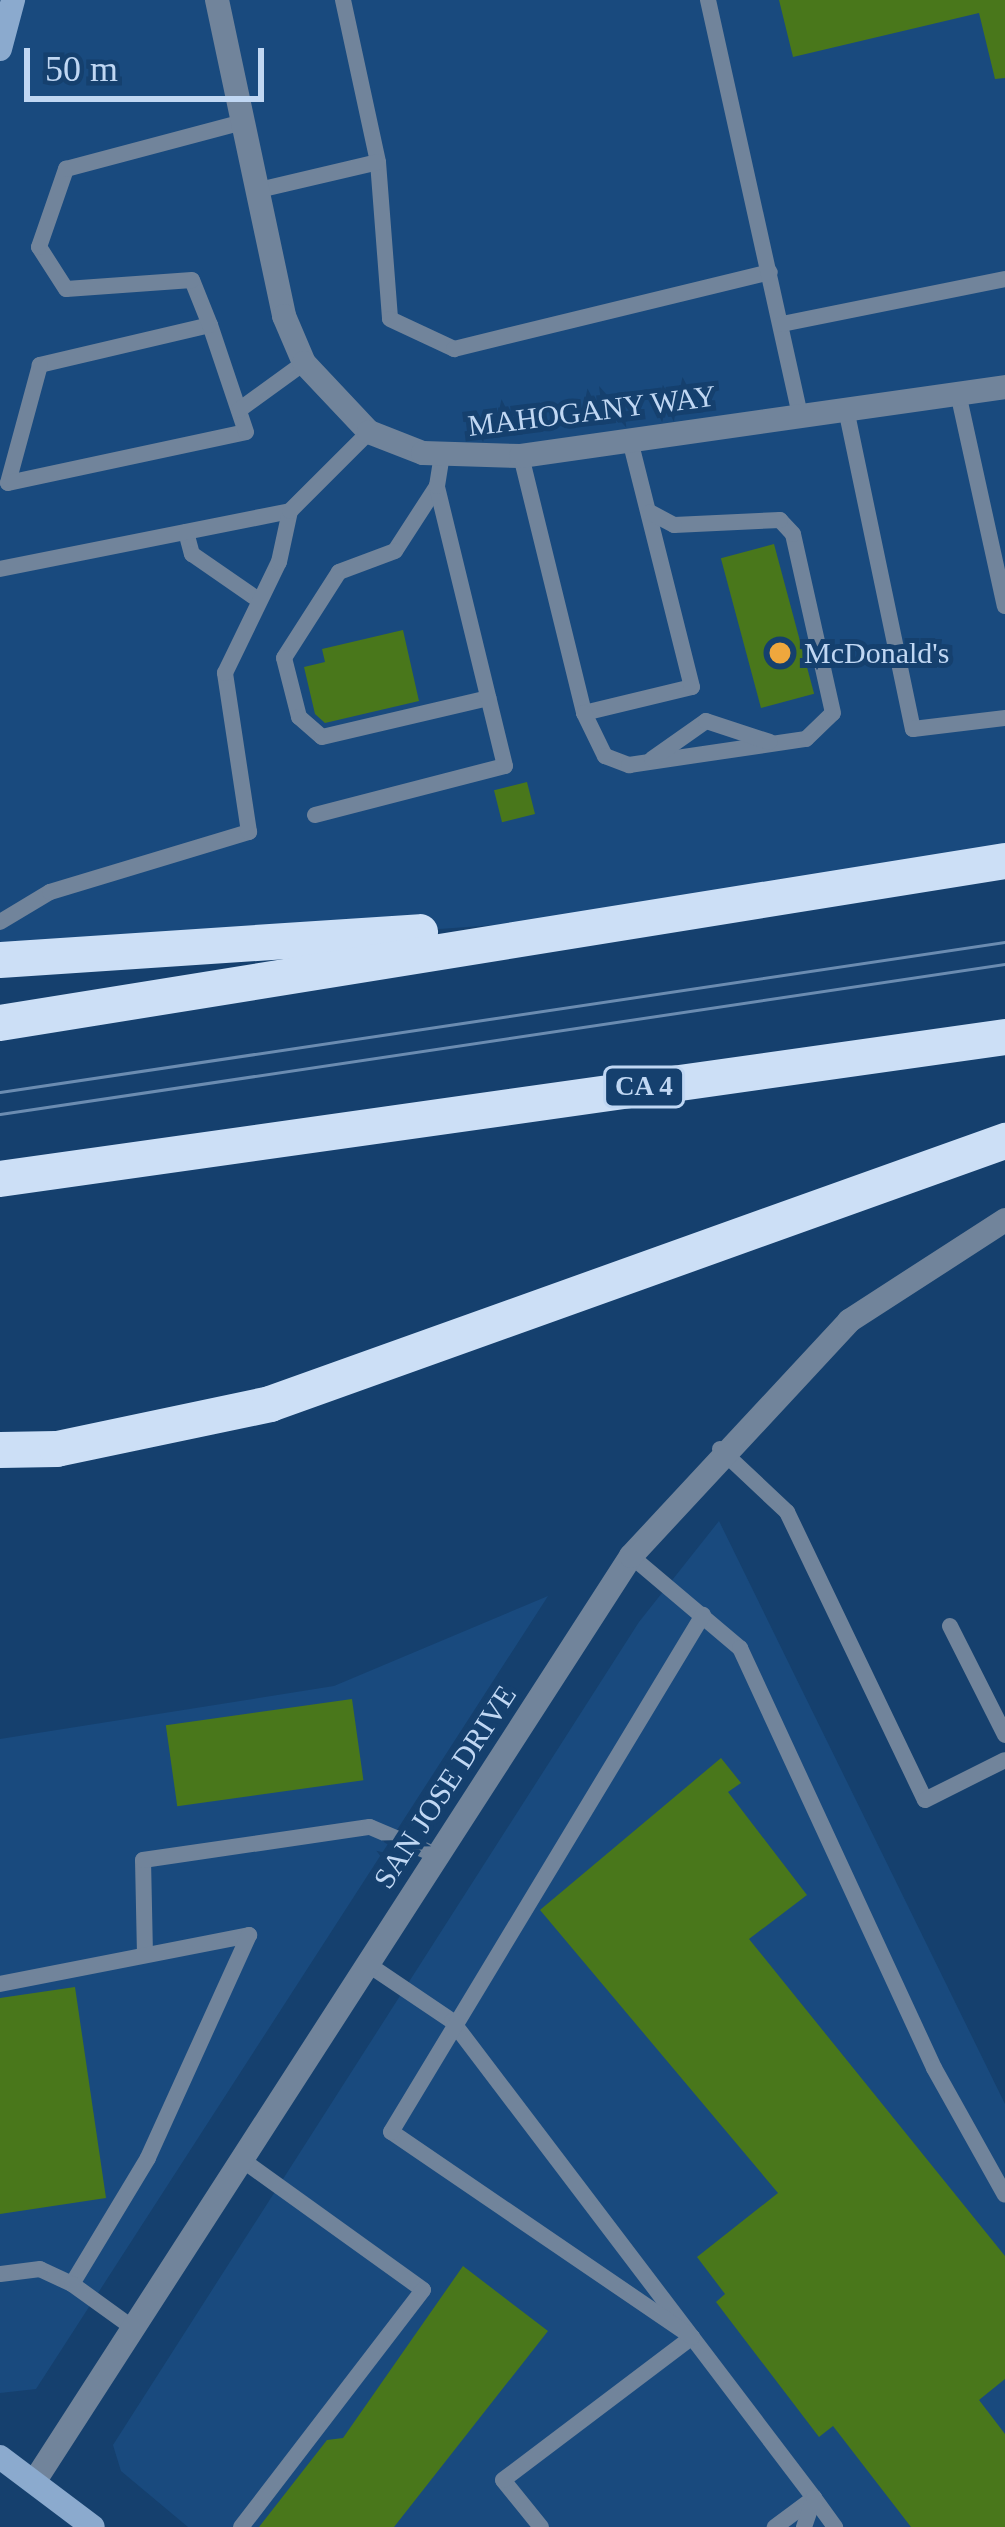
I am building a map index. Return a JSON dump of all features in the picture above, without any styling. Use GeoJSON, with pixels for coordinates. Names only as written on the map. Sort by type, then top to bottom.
{"type":"FeatureCollection","features":[{"type":"Feature","properties":{"kind":"highway"},"geometry":{"type":"LineString","coordinates":[[0,1023],[651,914],[1005,861]]}},
{"type":"Feature","properties":{"kind":"highway"},"geometry":{"type":"LineString","coordinates":[[0,960],[651,914]]}},
{"type":"Feature","properties":{"kind":"highway","name":"CA 4"},"geometry":{"type":"LineString","coordinates":[[0,1179],[1005,1037]]}},
{"type":"Feature","properties":{"kind":"highway"},"geometry":{"type":"LineString","coordinates":[[0,1450],[57,1449],[270,1404],[1005,1141]]}},
{"type":"Feature","properties":{"kind":"street"},"geometry":{"type":"LineString","coordinates":[[0,49],[13,0]]}},
{"type":"Feature","properties":{"kind":"street","name":"MAHOGANY WAY"},"geometry":{"type":"LineString","coordinates":[[218,0],[259,190],[304,363],[369,432],[442,455],[521,455],[1005,387]]}},
{"type":"Feature","properties":{"kind":"street","name":"SAN JOSE DRIVE"},"geometry":{"type":"LineString","coordinates":[[36,2479],[631,1556],[719,1449],[849,1321],[1005,1220]]}},
{"type":"Feature","properties":{"kind":"street"},"geometry":{"type":"LineString","coordinates":[[0,2458],[36,2479],[93,2527]]}},
{"type":"Feature","properties":{"kind":"lane"},"geometry":{"type":"LineString","coordinates":[[343,0],[378,162],[390,319],[454,349],[770,272]]}},
{"type":"Feature","properties":{"kind":"lane"},"geometry":{"type":"LineString","coordinates":[[708,0],[800,415]]}},
{"type":"Feature","properties":{"kind":"lane"},"geometry":{"type":"LineString","coordinates":[[210,326],[40,365],[8,483],[246,432],[210,326],[192,280],[99,291],[48,274],[45,208],[66,169],[246,121]]}},
{"type":"Feature","properties":{"kind":"lane"},"geometry":{"type":"LineString","coordinates":[[259,190],[378,162]]}},
{"type":"Feature","properties":{"kind":"lane"},"geometry":{"type":"LineString","coordinates":[[782,325],[1005,279]]}},
{"type":"Feature","properties":{"kind":"lane"},"geometry":{"type":"LineString","coordinates":[[239,410],[304,363]]}},
{"type":"Feature","properties":{"kind":"lane"},"geometry":{"type":"LineString","coordinates":[[958,393],[1005,605]]}},
{"type":"Feature","properties":{"kind":"lane"},"geometry":{"type":"LineString","coordinates":[[846,409],[913,730],[1005,718]]}},
{"type":"Feature","properties":{"kind":"lane"},"geometry":{"type":"LineString","coordinates":[[0,922],[50,892],[249,832],[225,674],[250,634],[254,597],[279,562],[290,511],[369,432]]}},
{"type":"Feature","properties":{"kind":"lane"},"geometry":{"type":"LineString","coordinates":[[584,713],[692,687],[630,440]]}},
{"type":"Feature","properties":{"kind":"lane"},"geometry":{"type":"LineString","coordinates":[[315,814],[505,766],[437,486],[442,455]]}},
{"type":"Feature","properties":{"kind":"lane"},"geometry":{"type":"LineString","coordinates":[[521,455],[584,713],[605,756],[652,759],[806,739],[833,713],[793,534],[780,520],[674,525],[650,512]]}},
{"type":"Feature","properties":{"kind":"lane"},"geometry":{"type":"LineString","coordinates":[[437,486],[394,551],[339,572],[284,658],[299,717],[322,737],[488,698]]}},
{"type":"Feature","properties":{"kind":"lane"},"geometry":{"type":"LineString","coordinates":[[0,569],[290,511]]}},
{"type":"Feature","properties":{"kind":"lane"},"geometry":{"type":"LineString","coordinates":[[186,532],[192,554],[254,597]]}},
{"type":"Feature","properties":{"kind":"lane"},"geometry":{"type":"LineString","coordinates":[[652,759],[706,721],[772,743]]}},
{"type":"Feature","properties":{"kind":"lane"},"geometry":{"type":"LineString","coordinates":[[719,1449],[787,1513],[925,1800],[1005,1760]]}},
{"type":"Feature","properties":{"kind":"lane"},"geometry":{"type":"LineString","coordinates":[[631,1556],[740,1648],[934,2068],[1005,2194]]}},
{"type":"Feature","properties":{"kind":"lane"},"geometry":{"type":"LineString","coordinates":[[692,2337],[391,2132],[452,2021],[703,1615]]}},
{"type":"Feature","properties":{"kind":"lane"},"geometry":{"type":"LineString","coordinates":[[950,1626],[1005,1736]]}},
{"type":"Feature","properties":{"kind":"lane"},"geometry":{"type":"LineString","coordinates":[[146,1955],[143,1860],[370,1827],[436,1855]]}},
{"type":"Feature","properties":{"kind":"lane"},"geometry":{"type":"LineString","coordinates":[[0,1984],[249,1935],[148,2158],[72,2284]]}},
{"type":"Feature","properties":{"kind":"lane"},"geometry":{"type":"LineString","coordinates":[[366,1963],[452,2021],[835,2527]]}},
{"type":"Feature","properties":{"kind":"lane"},"geometry":{"type":"LineString","coordinates":[[242,2159],[424,2290],[242,2527]]}},
{"type":"Feature","properties":{"kind":"lane"},"geometry":{"type":"LineString","coordinates":[[0,2273],[40,2269],[72,2284],[133,2328]]}},
{"type":"Feature","properties":{"kind":"lane"},"geometry":{"type":"LineString","coordinates":[[541,2527],[503,2480],[692,2337]]}},
{"type":"Feature","properties":{"kind":"lane"},"geometry":{"type":"LineString","coordinates":[[775,2527],[814,2498]]}},
{"type":"Feature","properties":{"kind":"lane"},"geometry":{"type":"LineString","coordinates":[[804,2527],[814,2498]]}},
{"type":"Feature","properties":{"kind":"shaded area"},"geometry":{"type":"Polygon","coordinates":[[[13,0],[1005,0],[1005,861],[651,914],[0,960],[0,49],[13,0]]]}},
{"type":"Feature","properties":{"kind":"shaded area"},"geometry":{"type":"Polygon","coordinates":[[[719,1521],[1005,2104],[1005,2527],[188,2527],[121,2471],[113,2445],[639,1622],[719,1521]]]}},
{"type":"Feature","properties":{"kind":"shaded area"},"geometry":{"type":"Polygon","coordinates":[[[548,1596],[36,2389],[0,2393],[0,1739],[334,1686],[548,1596]]]}},
{"type":"Feature","properties":{"kind":"building"},"geometry":{"type":"Polygon","coordinates":[[[779,0],[1005,0],[1005,78],[995,79],[979,13],[793,57],[779,0]]]}},
{"type":"Feature","properties":{"kind":"building"},"geometry":{"type":"Polygon","coordinates":[[[774,544],[814,694],[761,708],[721,558],[774,544]]]}},
{"type":"Feature","properties":{"kind":"building"},"geometry":{"type":"Polygon","coordinates":[[[403,630],[419,701],[325,723],[315,714],[304,667],[325,662],[322,649],[403,630]]]}},
{"type":"Feature","properties":{"kind":"building"},"geometry":{"type":"Polygon","coordinates":[[[527,782],[535,814],[502,822],[494,790],[527,782]]]}},
{"type":"Feature","properties":{"kind":"building"},"geometry":{"type":"Polygon","coordinates":[[[352,1699],[363,1780],[177,1806],[166,1725],[352,1699]]]}},
{"type":"Feature","properties":{"kind":"building"},"geometry":{"type":"Polygon","coordinates":[[[721,1758],[741,1783],[728,1792],[807,1895],[749,1939],[1005,2256],[1005,2379],[979,2400],[1005,2434],[1005,2527],[911,2527],[833,2426],[819,2437],[716,2302],[725,2294],[697,2257],[778,2193],[540,1910],[721,1758]]]}},
{"type":"Feature","properties":{"kind":"building"},"geometry":{"type":"Polygon","coordinates":[[[75,1987],[106,2198],[0,2214],[0,1998],[75,1987]]]}},
{"type":"Feature","properties":{"kind":"building"},"geometry":{"type":"Polygon","coordinates":[[[463,2266],[548,2331],[394,2527],[259,2527],[327,2440],[343,2438],[463,2266]]]}},
{"type":"Feature","properties":{"kind":"tram line"},"geometry":{"type":"LineString","coordinates":[[0,1092],[1005,942]]}},
{"type":"Feature","properties":{"kind":"tram line"},"geometry":{"type":"LineString","coordinates":[[0,1114],[1005,964]]}},
{"type":"Feature","properties":{"kind":"place","name":"McDonald's"},"geometry":{"type":"Point","coordinates":[780,653]}}]}
